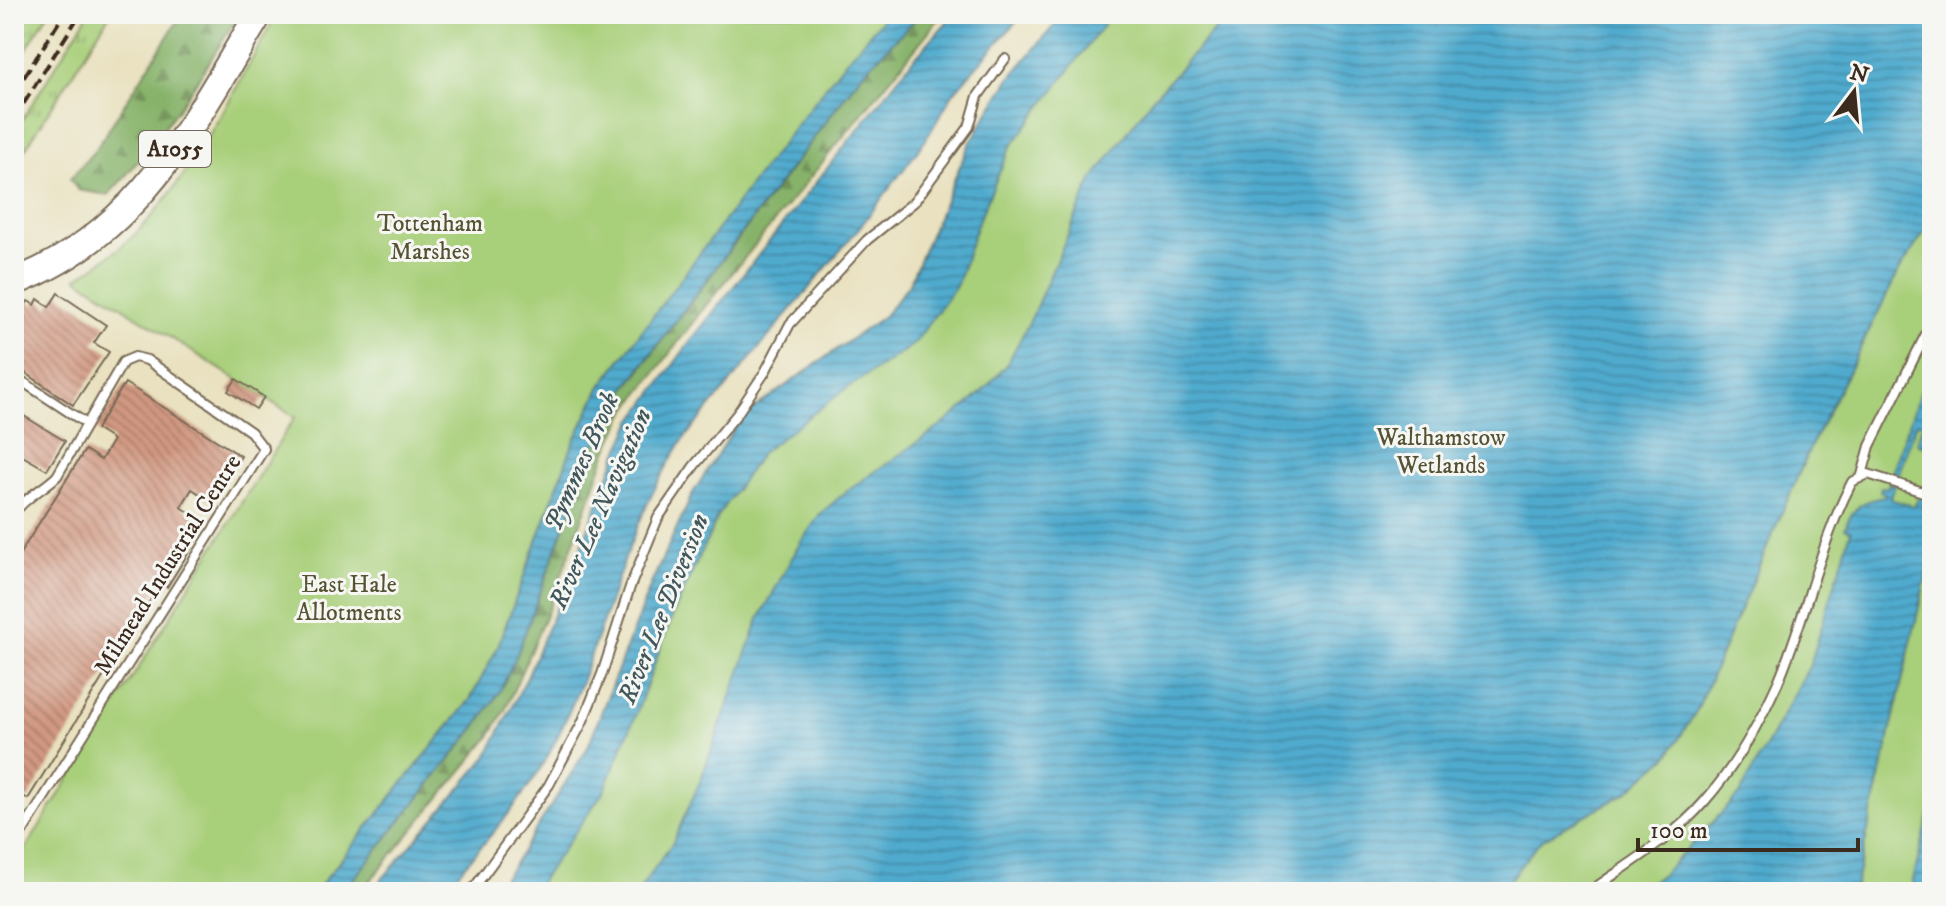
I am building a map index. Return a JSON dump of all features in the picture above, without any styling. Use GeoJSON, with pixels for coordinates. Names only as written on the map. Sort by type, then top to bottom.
{"type":"FeatureCollection","features":[{"type":"Feature","properties":{"kind":"main road","name":"A1055"},"geometry":{"type":"LineString","coordinates":[[14,282],[67,257],[108,228],[138,198],[161,169],[259,14]]}},
{"type":"Feature","properties":{"kind":"lane"},"geometry":{"type":"LineString","coordinates":[[471,892],[549,785],[582,723],[658,518],[694,466],[737,414],[790,324],[867,240],[914,202],[969,127],[978,96],[1005,59]]}},
{"type":"Feature","properties":{"kind":"lane"},"geometry":{"type":"LineString","coordinates":[[1589,892],[1663,838],[1704,802],[1744,747],[1778,682],[1825,546],[1850,487],[1862,475],[1870,446],[1932,322]]}},
{"type":"Feature","properties":{"kind":"lane","name":"Milmead Industrial Centre"},"geometry":{"type":"LineString","coordinates":[[14,513],[24,501],[57,476],[123,362],[135,357],[147,360],[251,432],[264,449],[14,845]]}},
{"type":"Feature","properties":{"kind":"lane"},"geometry":{"type":"LineString","coordinates":[[14,376],[87,424]]}},
{"type":"Feature","properties":{"kind":"lane"},"geometry":{"type":"LineString","coordinates":[[1862,475],[1874,475],[1932,495]]}},
{"type":"Feature","properties":{"kind":"green space"},"geometry":{"type":"Polygon","coordinates":[[[19,14],[48,14],[14,69],[14,21],[19,14]]]}},
{"type":"Feature","properties":{"kind":"green space"},"geometry":{"type":"Polygon","coordinates":[[[88,14],[110,14],[14,167],[14,133],[88,14]]]}},
{"type":"Feature","properties":{"kind":"green space"},"geometry":{"type":"Polygon","coordinates":[[[182,14],[239,14],[178,108],[145,153],[108,195],[78,190],[70,179],[96,149],[182,14]]]}},
{"type":"Feature","properties":{"kind":"green space","name":"Tottenham Marshes"},"geometry":{"type":"Polygon","coordinates":[[[277,14],[889,14],[816,100],[601,386],[573,444],[497,649],[470,700],[315,892],[14,892],[14,867],[295,417],[77,278],[127,242],[171,192],[220,118],[277,14]]]}},
{"type":"Feature","properties":{"kind":"green space"},"geometry":{"type":"Polygon","coordinates":[[[920,14],[943,14],[703,309],[625,413],[605,456],[554,596],[505,710],[489,738],[361,892],[343,892],[475,728],[500,691],[516,657],[592,452],[619,398],[860,76],[920,14]]]}},
{"type":"Feature","properties":{"kind":"green space","name":"Walthamstow Wetlands"},"geometry":{"type":"Polygon","coordinates":[[[1064,14],[1932,14],[1932,892],[493,892],[587,749],[652,582],[693,493],[742,417],[884,316],[909,284],[970,143],[1010,78],[1064,14]]]}},
{"type":"Feature","properties":{"kind":"water","name":"Pymmes Brook"},"geometry":{"type":"Polygon","coordinates":[[[887,14],[920,14],[860,76],[629,383],[610,414],[592,452],[516,657],[500,691],[475,728],[343,892],[315,892],[470,700],[497,649],[573,444],[601,386],[844,63],[887,14]]]}},
{"type":"Feature","properties":{"kind":"water","name":"River Lee Navigation"},"geometry":{"type":"Polygon","coordinates":[[[954,14],[1023,14],[954,92],[925,141],[864,222],[686,436],[663,472],[644,511],[568,713],[550,752],[527,790],[442,892],[371,892],[487,757],[526,679],[632,422],[692,339],[912,61],[954,14]]]}},
{"type":"Feature","properties":{"kind":"water","name":"River Lee Diversion"},"geometry":{"type":"Polygon","coordinates":[[[1064,14],[1112,14],[1010,148],[977,224],[957,284],[914,344],[846,389],[762,452],[718,516],[674,612],[604,791],[533,892],[493,892],[587,749],[652,582],[693,493],[742,417],[884,316],[909,284],[970,143],[1010,78],[1064,14]]]}},
{"type":"Feature","properties":{"kind":"water","name":"Walthamstow Wetlands"},"geometry":{"type":"Polygon","coordinates":[[[1229,14],[1932,14],[1932,221],[1900,269],[1809,450],[1697,710],[1668,756],[1626,793],[1541,840],[1500,892],[638,892],[673,842],[699,784],[759,619],[799,545],[820,514],[847,491],[941,426],[978,396],[1006,366],[1030,321],[1091,182],[1152,99],[1229,14]]]}},
{"type":"Feature","properties":{"kind":"water"},"geometry":{"type":"Polygon","coordinates":[[[1920,392],[1932,393],[1932,435],[1928,448],[1917,443],[1923,424],[1917,422],[1898,475],[1892,473],[1920,392]]]}},
{"type":"Feature","properties":{"kind":"water"},"geometry":{"type":"Polygon","coordinates":[[[1889,483],[1895,485],[1893,500],[1914,506],[1920,495],[1926,496],[1922,509],[1932,521],[1932,559],[1854,892],[1635,892],[1662,875],[1739,795],[1810,665],[1851,531],[1845,528],[1848,521],[1859,506],[1884,497],[1881,487],[1887,488],[1889,483]]]}},
{"type":"Feature","properties":{"kind":"water"},"geometry":{"type":"Polygon","coordinates":[[[1932,804],[1932,892],[1910,892],[1932,804]]]}},
{"type":"Feature","properties":{"kind":"building"},"geometry":{"type":"Polygon","coordinates":[[[58,293],[106,325],[94,343],[109,352],[73,405],[14,365],[14,335],[26,318],[19,314],[28,301],[35,305],[38,299],[49,307],[58,293]]]}},
{"type":"Feature","properties":{"kind":"building"},"geometry":{"type":"Polygon","coordinates":[[[236,379],[264,397],[256,409],[228,391],[236,379]]]}},
{"type":"Feature","properties":{"kind":"building"},"geometry":{"type":"Polygon","coordinates":[[[125,383],[241,456],[212,502],[192,489],[181,507],[207,523],[167,587],[161,583],[28,799],[14,790],[14,563],[85,450],[101,460],[113,440],[96,429],[125,383]]]}},
{"type":"Feature","properties":{"kind":"building"},"geometry":{"type":"Polygon","coordinates":[[[14,410],[65,441],[47,470],[19,454],[14,461],[14,410]]]}},
{"type":"Feature","properties":{"kind":"railway"},"geometry":{"type":"LineString","coordinates":[[14,93],[64,14]]}},
{"type":"Feature","properties":{"kind":"railway"},"geometry":{"type":"LineString","coordinates":[[14,119],[80,14]]}},
{"type":"Feature","properties":{"kind":"park label","name":"East Hale Allotments"},"geometry":{"type":"Point","coordinates":[349,599]}}]}
